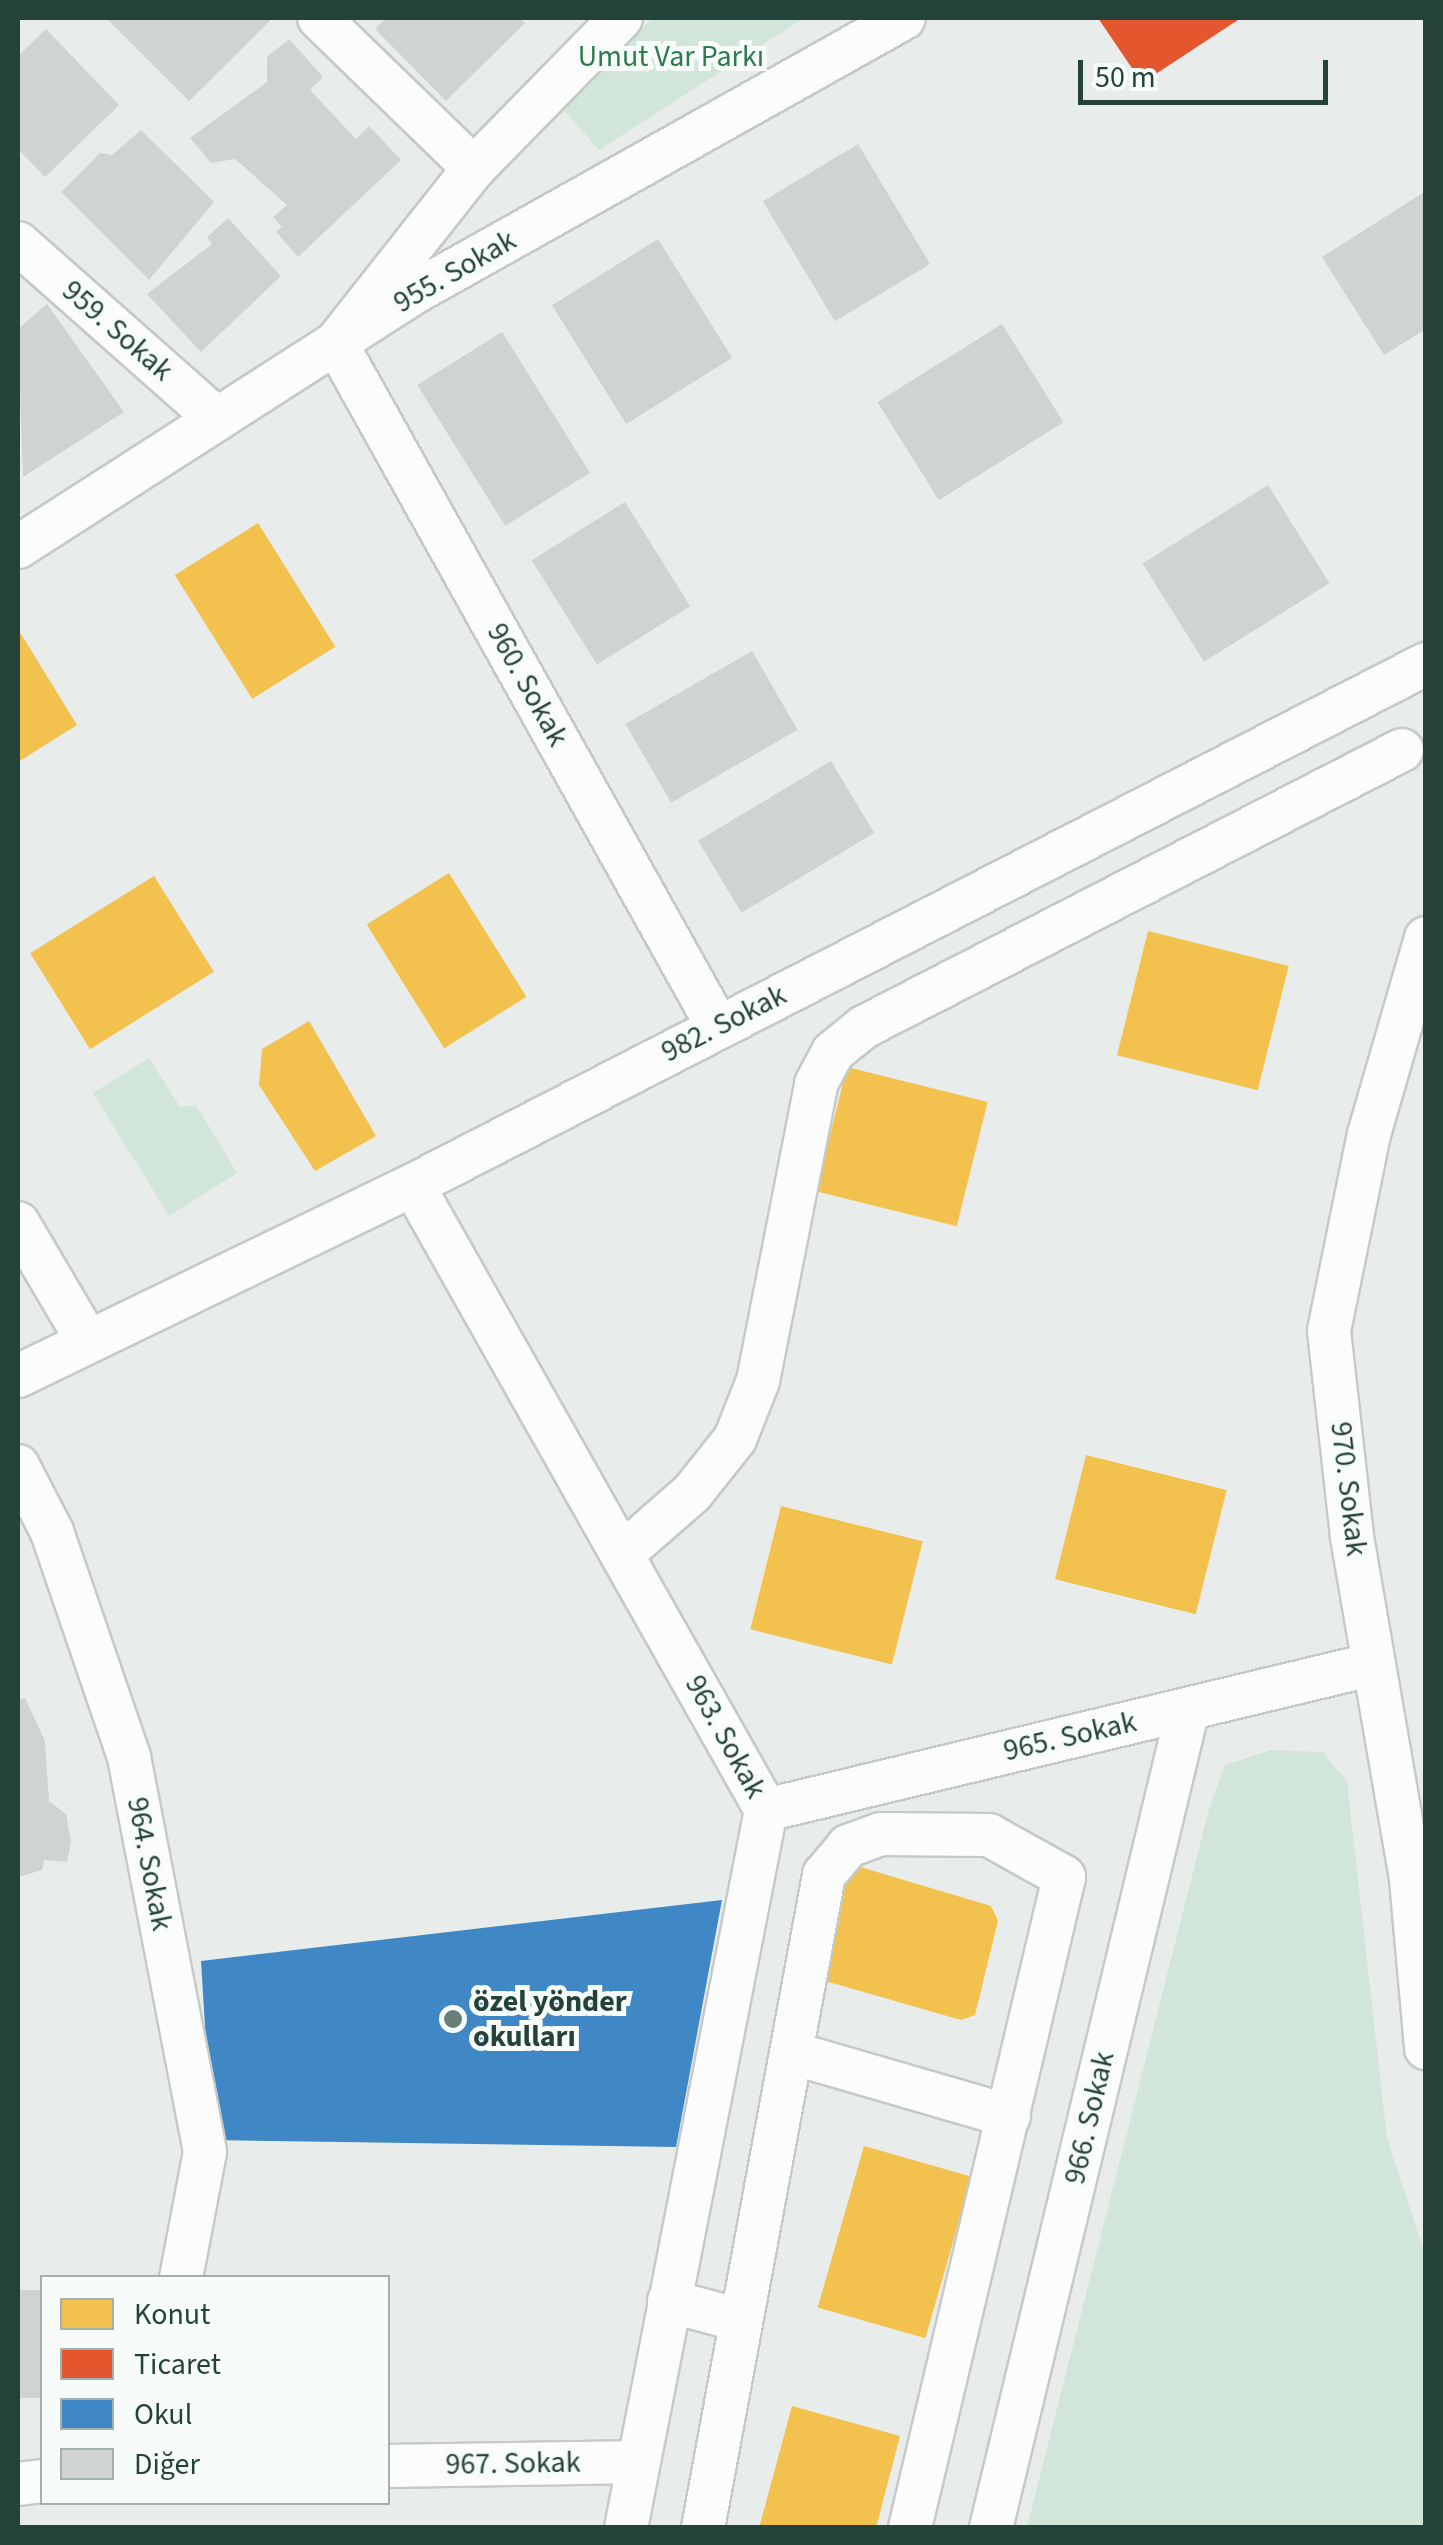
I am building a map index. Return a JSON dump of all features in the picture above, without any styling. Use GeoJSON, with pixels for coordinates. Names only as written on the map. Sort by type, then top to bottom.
{"type":"FeatureCollection","features":[{"type":"Feature","properties":{"kind":"street"},"geometry":{"type":"LineString","coordinates":[[319,18],[474,168]]}},
{"type":"Feature","properties":{"kind":"street"},"geometry":{"type":"LineString","coordinates":[[336,343],[474,168],[620,18]]}},
{"type":"Feature","properties":{"kind":"street","name":"955. Sokak"},"geometry":{"type":"LineString","coordinates":[[18,546],[336,343],[904,18]]}},
{"type":"Feature","properties":{"kind":"street","name":"959. Sokak"},"geometry":{"type":"LineString","coordinates":[[18,243],[217,419]]}},
{"type":"Feature","properties":{"kind":"street","name":"960. Sokak"},"geometry":{"type":"LineString","coordinates":[[336,343],[718,1027]]}},
{"type":"Feature","properties":{"kind":"street","name":"982. Sokak"},"geometry":{"type":"LineString","coordinates":[[18,1376],[413,1185],[1426,664]]}},
{"type":"Feature","properties":{"kind":"street"},"geometry":{"type":"LineString","coordinates":[[622,1554],[692,1494],[734,1439],[758,1381],[816,1084],[833,1052],[864,1027],[1402,750]]}},
{"type":"Feature","properties":{"kind":"street","name":"970. Sokak"},"geometry":{"type":"LineString","coordinates":[[1426,938],[1368,1134],[1329,1331],[1374,1664],[1411,1879],[1426,2048]]}},
{"type":"Feature","properties":{"kind":"street","name":"963. Sokak"},"geometry":{"type":"LineString","coordinates":[[413,1185],[766,1810],[626,2528]]}},
{"type":"Feature","properties":{"kind":"street"},"geometry":{"type":"LineString","coordinates":[[18,1223],[88,1342]]}},
{"type":"Feature","properties":{"kind":"street","name":"964. Sokak"},"geometry":{"type":"LineString","coordinates":[[18,1466],[52,1532],[128,1756],[205,2152],[182,2275]]}},
{"type":"Feature","properties":{"kind":"street","name":"965. Sokak"},"geometry":{"type":"LineString","coordinates":[[766,1810],[1374,1664]]}},
{"type":"Feature","properties":{"kind":"street","name":"966. Sokak"},"geometry":{"type":"LineString","coordinates":[[991,2528],[1188,1709]]}},
{"type":"Feature","properties":{"kind":"street"},"geometry":{"type":"LineString","coordinates":[[703,2528],[824,1874],[836,1856],[881,1834],[989,1834],[1064,1877],[910,2528]]}},
{"type":"Feature","properties":{"kind":"street"},"geometry":{"type":"LineString","coordinates":[[792,2054],[1009,2116]]}},
{"type":"Feature","properties":{"kind":"street"},"geometry":{"type":"LineString","coordinates":[[669,2300],[740,2320]]}},
{"type":"Feature","properties":{"kind":"street","name":"967. Sokak"},"geometry":{"type":"LineString","coordinates":[[390,2466],[638,2462]]}},
{"type":"Feature","properties":{"kind":"green space","name":"Umut Var Parkı"},"geometry":{"type":"Polygon","coordinates":[[[653,18],[804,18],[599,150],[560,106],[653,18]]]}},
{"type":"Feature","properties":{"kind":"green space"},"geometry":{"type":"Polygon","coordinates":[[[149,1058],[180,1107],[196,1105],[237,1173],[169,1216],[93,1093],[149,1058]]]}},
{"type":"Feature","properties":{"kind":"green space"},"geometry":{"type":"Polygon","coordinates":[[[1271,1750],[1323,1752],[1347,1782],[1387,2138],[1425,2254],[1425,2527],[1027,2527],[1209,1809],[1225,1765],[1271,1750]]]}},
{"type":"Feature","properties":{"kind":"building: Konut"},"geometry":{"type":"Polygon","coordinates":[[[258,523],[335,647],[252,699],[175,575],[258,523]]]}},
{"type":"Feature","properties":{"kind":"building: Konut"},"geometry":{"type":"Polygon","coordinates":[[[18,629],[77,725],[18,762],[18,629]]]}},
{"type":"Feature","properties":{"kind":"building: Konut"},"geometry":{"type":"Polygon","coordinates":[[[449,873],[526,997],[444,1048],[367,924],[449,873]]]}},
{"type":"Feature","properties":{"kind":"building: Konut"},"geometry":{"type":"Polygon","coordinates":[[[154,876],[214,972],[90,1049],[30,953],[154,876]]]}},
{"type":"Feature","properties":{"kind":"building: Konut"},"geometry":{"type":"Polygon","coordinates":[[[1148,931],[1289,966],[1258,1090],[1117,1055],[1148,931]]]}},
{"type":"Feature","properties":{"kind":"building: Konut"},"geometry":{"type":"Polygon","coordinates":[[[309,1021],[376,1136],[315,1171],[259,1085],[262,1049],[309,1021]]]}},
{"type":"Feature","properties":{"kind":"building: Konut"},"geometry":{"type":"Polygon","coordinates":[[[847,1067],[988,1102],[957,1226],[816,1191],[847,1067]]]}},
{"type":"Feature","properties":{"kind":"building: Konut"},"geometry":{"type":"Polygon","coordinates":[[[1086,1455],[1227,1490],[1196,1614],[1055,1579],[1086,1455]]]}},
{"type":"Feature","properties":{"kind":"building: Konut"},"geometry":{"type":"Polygon","coordinates":[[[781,1506],[923,1541],[892,1665],[750,1629],[781,1506]]]}},
{"type":"Feature","properties":{"kind":"building: Konut"},"geometry":{"type":"Polygon","coordinates":[[[847,1863],[991,1906],[998,1921],[975,2015],[961,2020],[815,1978],[847,1863]]]}},
{"type":"Feature","properties":{"kind":"building: Konut"},"geometry":{"type":"Polygon","coordinates":[[[864,2146],[972,2177],[925,2338],[818,2307],[864,2146]]]}},
{"type":"Feature","properties":{"kind":"building: Konut"},"geometry":{"type":"Polygon","coordinates":[[[792,2406],[900,2436],[876,2528],[759,2528],[792,2406]]]}},
{"type":"Feature","properties":{"kind":"building: Ticaret"},"geometry":{"type":"Polygon","coordinates":[[[1098,18],[1241,18],[1142,83],[1098,18]]]}},
{"type":"Feature","properties":{"kind":"building: Okul","name":"özel yönder okulları"},"geometry":{"type":"Polygon","coordinates":[[[722,1900],[676,2147],[212,2140],[201,1961],[722,1900]]]}},
{"type":"Feature","properties":{"kind":"building: Diğer"},"geometry":{"type":"Polygon","coordinates":[[[106,18],[266,18],[270,21],[189,101],[106,18]]]}},
{"type":"Feature","properties":{"kind":"building: Diğer"},"geometry":{"type":"Polygon","coordinates":[[[386,18],[520,18],[525,23],[446,101],[375,29],[386,18]]]}},
{"type":"Feature","properties":{"kind":"building: Diğer"},"geometry":{"type":"Polygon","coordinates":[[[46,29],[119,105],[45,177],[18,149],[18,56],[46,29]]]}},
{"type":"Feature","properties":{"kind":"building: Diğer"},"geometry":{"type":"Polygon","coordinates":[[[289,39],[323,77],[310,90],[356,139],[369,126],[401,160],[298,257],[276,232],[282,227],[273,217],[287,205],[235,159],[211,163],[190,138],[267,82],[267,57],[289,39]]]}},
{"type":"Feature","properties":{"kind":"building: Diğer"},"geometry":{"type":"Polygon","coordinates":[[[141,130],[214,202],[149,280],[61,192],[100,153],[112,155],[141,130]]]}},
{"type":"Feature","properties":{"kind":"building: Diğer"},"geometry":{"type":"Polygon","coordinates":[[[858,144],[930,264],[835,321],[763,201],[858,144]]]}},
{"type":"Feature","properties":{"kind":"building: Diğer"},"geometry":{"type":"Polygon","coordinates":[[[1426,191],[1426,329],[1384,355],[1322,257],[1426,191]]]}},
{"type":"Feature","properties":{"kind":"building: Diğer"},"geometry":{"type":"Polygon","coordinates":[[[228,218],[281,276],[201,352],[147,294],[212,244],[207,237],[228,218]]]}},
{"type":"Feature","properties":{"kind":"building: Diğer"},"geometry":{"type":"Polygon","coordinates":[[[658,239],[732,358],[626,424],[552,305],[658,239]]]}},
{"type":"Feature","properties":{"kind":"building: Diğer"},"geometry":{"type":"Polygon","coordinates":[[[47,304],[124,412],[23,477],[18,329],[47,304]]]}},
{"type":"Feature","properties":{"kind":"building: Diğer"},"geometry":{"type":"Polygon","coordinates":[[[1002,324],[1063,422],[939,500],[877,402],[1002,324]]]}},
{"type":"Feature","properties":{"kind":"building: Diğer"},"geometry":{"type":"Polygon","coordinates":[[[502,332],[590,473],[505,526],[417,385],[502,332]]]}},
{"type":"Feature","properties":{"kind":"building: Diğer"},"geometry":{"type":"Polygon","coordinates":[[[1268,485],[1329,583],[1204,662],[1142,563],[1268,485]]]}},
{"type":"Feature","properties":{"kind":"building: Diğer"},"geometry":{"type":"Polygon","coordinates":[[[625,502],[690,606],[597,665],[532,560],[625,502]]]}},
{"type":"Feature","properties":{"kind":"building: Diğer"},"geometry":{"type":"Polygon","coordinates":[[[752,651],[798,730],[671,803],[626,724],[752,651]]]}},
{"type":"Feature","properties":{"kind":"building: Diğer"},"geometry":{"type":"Polygon","coordinates":[[[831,761],[874,833],[741,913],[698,841],[831,761]]]}},
{"type":"Feature","properties":{"kind":"building: Diğer"},"geometry":{"type":"Polygon","coordinates":[[[25,1698],[45,1741],[49,1801],[66,1814],[71,1842],[67,1862],[44,1860],[42,1870],[18,1877],[18,1700],[25,1698]]]}},
{"type":"Feature","properties":{"kind":"building: Diğer"},"geometry":{"type":"Polygon","coordinates":[[[18,2290],[40,2290],[40,2398],[18,2398],[18,2290]]]}},
{"type":"Feature","properties":{"kind":"place","name":"özel yönder okulları"},"geometry":{"type":"Point","coordinates":[453,2019]}}]}
